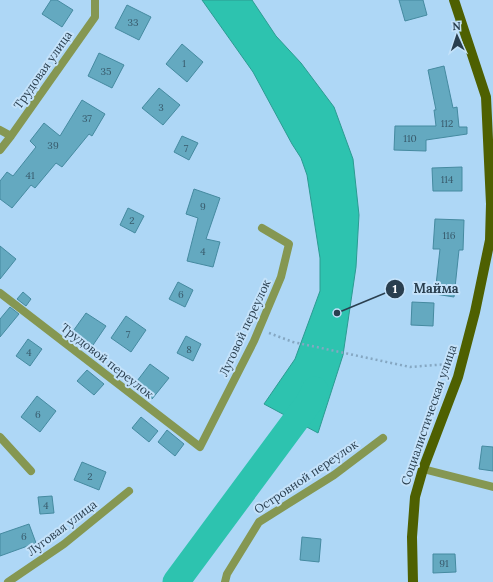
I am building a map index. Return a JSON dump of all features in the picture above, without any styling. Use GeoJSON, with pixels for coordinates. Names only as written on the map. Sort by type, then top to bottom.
{"type":"FeatureCollection","features":[{"type":"Feature","properties":{"kind":"main road","name":"Социалистическая улица"},"geometry":{"type":"LineString","coordinates":[[413,582],[412,537],[415,497],[423,469],[458,377],[477,304],[490,240],[492,204],[486,97],[454,0]]}},
{"type":"Feature","properties":{"kind":"street","name":"Трудовая улица"},"geometry":{"type":"LineString","coordinates":[[0,150],[95,17],[95,0]]}},
{"type":"Feature","properties":{"kind":"street"},"geometry":{"type":"LineString","coordinates":[[486,97],[493,107]]}},
{"type":"Feature","properties":{"kind":"street"},"geometry":{"type":"LineString","coordinates":[[0,130],[11,136]]}},
{"type":"Feature","properties":{"kind":"street","name":"Луговой переулок"},"geometry":{"type":"LineString","coordinates":[[200,447],[254,341],[281,277],[288,244],[262,228]]}},
{"type":"Feature","properties":{"kind":"street","name":"Трудовой переулок"},"geometry":{"type":"LineString","coordinates":[[0,293],[200,447]]}},
{"type":"Feature","properties":{"kind":"street"},"geometry":{"type":"LineString","coordinates":[[0,437],[31,470]]}},
{"type":"Feature","properties":{"kind":"street","name":"Островной переулок"},"geometry":{"type":"LineString","coordinates":[[225,582],[227,574],[259,522],[334,475],[383,438]]}},
{"type":"Feature","properties":{"kind":"street"},"geometry":{"type":"LineString","coordinates":[[423,469],[493,487]]}},
{"type":"Feature","properties":{"kind":"street","name":"Луговая улица"},"geometry":{"type":"LineString","coordinates":[[8,582],[64,544],[129,491]]}},
{"type":"Feature","properties":{"kind":"path"},"geometry":{"type":"LineString","coordinates":[[259,329],[293,342],[410,367],[462,363]]}},
{"type":"Feature","properties":{"kind":"shaded area"},"geometry":{"type":"Polygon","coordinates":[[[202,0],[252,0],[276,36],[301,63],[334,107],[353,159],[359,215],[356,267],[343,355],[318,433],[264,404],[295,359],[320,291],[320,258],[307,175],[301,158],[253,72],[202,0]]]}},
{"type":"Feature","properties":{"kind":"building"},"geometry":{"type":"Polygon","coordinates":[[[51,0],[57,0],[73,10],[62,27],[42,14],[51,0]]]}},
{"type":"Feature","properties":{"kind":"building"},"geometry":{"type":"Polygon","coordinates":[[[399,0],[423,0],[427,15],[405,21],[399,0]]]}},
{"type":"Feature","properties":{"kind":"building"},"geometry":{"type":"Polygon","coordinates":[[[127,5],[151,17],[139,40],[115,28],[127,5]]]}},
{"type":"Feature","properties":{"kind":"building"},"geometry":{"type":"Polygon","coordinates":[[[182,44],[203,62],[187,82],[166,64],[182,44]]]}},
{"type":"Feature","properties":{"kind":"building"},"geometry":{"type":"Polygon","coordinates":[[[99,53],[124,65],[112,88],[88,76],[99,53]]]}},
{"type":"Feature","properties":{"kind":"building"},"geometry":{"type":"Polygon","coordinates":[[[444,66],[453,108],[457,107],[459,127],[467,127],[467,134],[426,140],[426,151],[394,150],[395,126],[436,126],[434,110],[436,110],[428,70],[444,66]]]}},
{"type":"Feature","properties":{"kind":"building"},"geometry":{"type":"Polygon","coordinates":[[[159,88],[180,105],[163,125],[142,108],[159,88]]]}},
{"type":"Feature","properties":{"kind":"building"},"geometry":{"type":"Polygon","coordinates":[[[82,100],[105,114],[92,136],[89,134],[62,167],[56,163],[35,188],[31,185],[12,208],[0,199],[0,181],[7,172],[13,176],[36,147],[30,141],[44,123],[60,136],[82,100]]]}},
{"type":"Feature","properties":{"kind":"building"},"geometry":{"type":"Polygon","coordinates":[[[182,136],[198,143],[189,160],[174,152],[182,136]]]}},
{"type":"Feature","properties":{"kind":"building"},"geometry":{"type":"Polygon","coordinates":[[[462,167],[462,191],[433,191],[432,168],[462,167]]]}},
{"type":"Feature","properties":{"kind":"building"},"geometry":{"type":"Polygon","coordinates":[[[194,189],[220,198],[206,239],[220,242],[213,267],[187,261],[198,218],[186,214],[194,189]]]}},
{"type":"Feature","properties":{"kind":"building"},"geometry":{"type":"Polygon","coordinates":[[[128,208],[144,216],[135,233],[120,225],[128,208]]]}},
{"type":"Feature","properties":{"kind":"building"},"geometry":{"type":"Polygon","coordinates":[[[435,219],[464,220],[463,250],[459,250],[454,297],[435,294],[440,249],[433,249],[435,219]]]}},
{"type":"Feature","properties":{"kind":"building"},"geometry":{"type":"Polygon","coordinates":[[[0,246],[16,259],[0,279],[0,246]]]}},
{"type":"Feature","properties":{"kind":"building"},"geometry":{"type":"Polygon","coordinates":[[[178,282],[193,290],[185,307],[169,299],[178,282]]]}},
{"type":"Feature","properties":{"kind":"building"},"geometry":{"type":"Polygon","coordinates":[[[23,292],[31,299],[26,306],[17,299],[23,292]]]}},
{"type":"Feature","properties":{"kind":"building"},"geometry":{"type":"Polygon","coordinates":[[[412,302],[434,303],[433,326],[411,325],[412,302]]]}},
{"type":"Feature","properties":{"kind":"building"},"geometry":{"type":"Polygon","coordinates":[[[10,307],[19,314],[0,337],[0,319],[10,307]]]}},
{"type":"Feature","properties":{"kind":"building"},"geometry":{"type":"Polygon","coordinates":[[[86,313],[106,326],[91,348],[71,334],[86,313]]]}},
{"type":"Feature","properties":{"kind":"building"},"geometry":{"type":"Polygon","coordinates":[[[126,316],[146,330],[131,352],[111,338],[126,316]]]}},
{"type":"Feature","properties":{"kind":"building"},"geometry":{"type":"Polygon","coordinates":[[[186,336],[201,344],[193,361],[177,353],[186,336]]]}},
{"type":"Feature","properties":{"kind":"building"},"geometry":{"type":"Polygon","coordinates":[[[28,339],[42,349],[30,366],[16,356],[28,339]]]}},
{"type":"Feature","properties":{"kind":"building"},"geometry":{"type":"Polygon","coordinates":[[[150,364],[169,378],[152,399],[134,385],[150,364]]]}},
{"type":"Feature","properties":{"kind":"building"},"geometry":{"type":"Polygon","coordinates":[[[87,370],[104,384],[94,395],[77,381],[87,370]]]}},
{"type":"Feature","properties":{"kind":"building"},"geometry":{"type":"Polygon","coordinates":[[[37,396],[56,411],[40,432],[21,417],[37,396]]]}},
{"type":"Feature","properties":{"kind":"building"},"geometry":{"type":"Polygon","coordinates":[[[141,417],[158,431],[149,442],[132,428],[141,417]]]}},
{"type":"Feature","properties":{"kind":"building"},"geometry":{"type":"Polygon","coordinates":[[[167,430],[184,444],[175,456],[158,442],[167,430]]]}},
{"type":"Feature","properties":{"kind":"building"},"geometry":{"type":"Polygon","coordinates":[[[482,446],[493,447],[493,471],[479,469],[482,446]]]}},
{"type":"Feature","properties":{"kind":"building"},"geometry":{"type":"Polygon","coordinates":[[[82,462],[106,472],[99,490],[74,480],[82,462]]]}},
{"type":"Feature","properties":{"kind":"building"},"geometry":{"type":"Polygon","coordinates":[[[52,496],[54,513],[40,514],[38,497],[52,496]]]}},
{"type":"Feature","properties":{"kind":"building"},"geometry":{"type":"Polygon","coordinates":[[[29,524],[36,543],[0,556],[0,534],[29,524]]]}},
{"type":"Feature","properties":{"kind":"building"},"geometry":{"type":"Polygon","coordinates":[[[302,537],[321,539],[319,562],[300,560],[302,537]]]}},
{"type":"Feature","properties":{"kind":"building"},"geometry":{"type":"Polygon","coordinates":[[[433,554],[455,554],[456,572],[433,573],[433,554]]]}},
{"type":"Feature","properties":{"kind":"waterway"},"geometry":{"type":"LineString","coordinates":[[176,582],[310,401],[315,390]]}},
{"type":"Feature","properties":{"kind":"place","name":"Майма"},"geometry":{"type":"Point","coordinates":[337,313]}}]}
